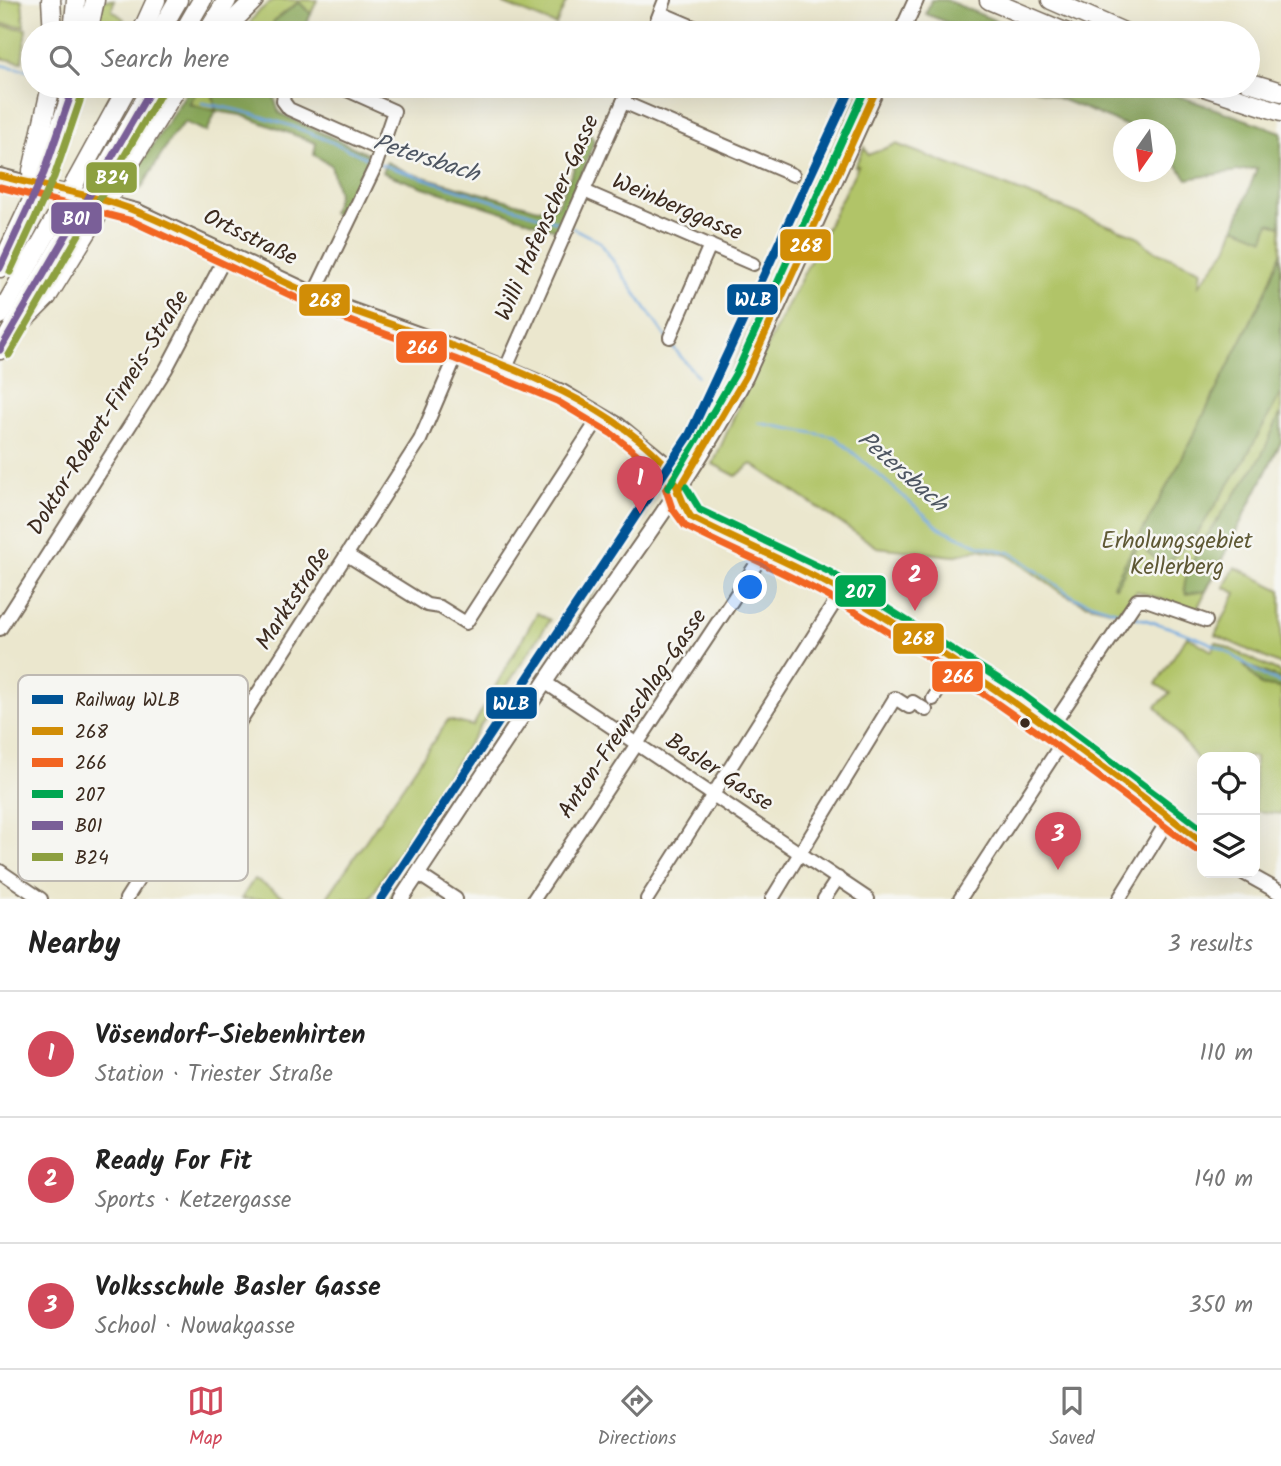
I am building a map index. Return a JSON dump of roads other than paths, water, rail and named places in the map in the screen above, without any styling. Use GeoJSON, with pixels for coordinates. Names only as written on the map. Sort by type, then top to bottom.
{"type":"FeatureCollection","features":[{"type":"Feature","properties":{"kind":"highway"},"geometry":{"type":"LineString","coordinates":[[51,0],[52,21]]}},
{"type":"Feature","properties":{"kind":"highway"},"geometry":{"type":"LineString","coordinates":[[74,21],[76,0]]}},
{"type":"Feature","properties":{"kind":"highway"},"geometry":{"type":"LineString","coordinates":[[91,21],[95,0]]}},
{"type":"Feature","properties":{"kind":"highway"},"geometry":{"type":"LineString","coordinates":[[146,21],[156,0]]}},
{"type":"Feature","properties":{"kind":"highway"},"geometry":{"type":"LineString","coordinates":[[166,21],[178,0]]}},
{"type":"Feature","properties":{"kind":"highway"},"geometry":{"type":"LineString","coordinates":[[190,21],[202,0]]}},
{"type":"Feature","properties":{"kind":"highway"},"geometry":{"type":"LineString","coordinates":[[214,21],[227,0]]}},
{"type":"Feature","properties":{"kind":"highway"},"geometry":{"type":"LineString","coordinates":[[233,21],[254,0]]}},
{"type":"Feature","properties":{"kind":"highway"},"geometry":{"type":"LineString","coordinates":[[989,0],[1039,21]]}},
{"type":"Feature","properties":{"kind":"highway"},"geometry":{"type":"LineString","coordinates":[[1051,0],[1099,21]]}},
{"type":"Feature","properties":{"kind":"highway"},"geometry":{"type":"LineString","coordinates":[[1260,86],[1281,92]]}},
{"type":"Feature","properties":{"kind":"highway"},"geometry":{"type":"LineString","coordinates":[[0,268],[34,197],[49,98]]}},
{"type":"Feature","properties":{"kind":"highway"},"geometry":{"type":"LineString","coordinates":[[38,172],[60,98]]}},
{"type":"Feature","properties":{"kind":"highway"},"geometry":{"type":"LineString","coordinates":[[38,172],[69,98]]}},
{"type":"Feature","properties":{"kind":"highway"},"geometry":{"type":"LineString","coordinates":[[92,149],[111,98]]}},
{"type":"Feature","properties":{"kind":"highway"},"geometry":{"type":"LineString","coordinates":[[0,315],[121,98]]}},
{"type":"Feature","properties":{"kind":"highway"},"geometry":{"type":"LineString","coordinates":[[4,344],[47,297],[91,210],[95,186],[146,98]]}},
{"type":"Feature","properties":{"kind":"highway"},"geometry":{"type":"LineString","coordinates":[[91,210],[113,191],[171,98]]}},
{"type":"Feature","properties":{"kind":"highway"},"geometry":{"type":"LineString","coordinates":[[1238,98],[1281,112]]}},
{"type":"Feature","properties":{"kind":"main road"},"geometry":{"type":"LineString","coordinates":[[906,21],[916,0]]}},
{"type":"Feature","properties":{"kind":"main road"},"geometry":{"type":"LineString","coordinates":[[401,899],[677,493],[746,376],[873,98]]}},
{"type":"Feature","properties":{"kind":"main road","name":"Ortsstraße"},"geometry":{"type":"LineString","coordinates":[[0,176],[118,204],[228,252],[314,294],[459,349],[562,392],[601,415],[662,461],[671,473],[677,493],[688,513],[702,523]]}},
{"type":"Feature","properties":{"kind":"main road"},"geometry":{"type":"LineString","coordinates":[[657,523],[674,519],[702,523],[765,551],[842,591],[950,673],[1051,728],[1197,838]]}},
{"type":"Feature","properties":{"kind":"main road"},"geometry":{"type":"LineString","coordinates":[[1255,878],[1280,890]]}},
{"type":"Feature","properties":{"kind":"street"},"geometry":{"type":"LineString","coordinates":[[657,21],[665,0]]}},
{"type":"Feature","properties":{"kind":"street"},"geometry":{"type":"LineString","coordinates":[[661,13],[680,21]]}},
{"type":"Feature","properties":{"kind":"street"},"geometry":{"type":"LineString","coordinates":[[283,98],[289,108],[378,159]]}},
{"type":"Feature","properties":{"kind":"street"},"geometry":{"type":"LineString","coordinates":[[314,294],[378,159],[394,111],[365,98]]}},
{"type":"Feature","properties":{"kind":"street","name":"Willi Hafenscher-Gasse"},"geometry":{"type":"LineString","coordinates":[[506,368],[625,98]]}},
{"type":"Feature","properties":{"kind":"street"},"geometry":{"type":"LineString","coordinates":[[623,102],[793,175]]}},
{"type":"Feature","properties":{"kind":"street","name":"Weinberggasse"},"geometry":{"type":"LineString","coordinates":[[584,191],[753,264]]}},
{"type":"Feature","properties":{"kind":"street"},"geometry":{"type":"LineString","coordinates":[[670,337],[710,245]]}},
{"type":"Feature","properties":{"kind":"street","name":"Doktor-Robert-Firneis-Straße"},"geometry":{"type":"LineString","coordinates":[[0,629],[166,369],[228,252]]}},
{"type":"Feature","properties":{"kind":"street","name":"Marktstraße"},"geometry":{"type":"LineString","coordinates":[[248,709],[420,440],[459,349]]}},
{"type":"Feature","properties":{"kind":"street"},"geometry":{"type":"LineString","coordinates":[[347,555],[426,604],[440,607],[466,623],[601,415]]}},
{"type":"Feature","properties":{"kind":"street","name":"Anton-Freunschlag-Gasse"},"geometry":{"type":"LineString","coordinates":[[534,899],[765,551]]}},
{"type":"Feature","properties":{"kind":"street"},"geometry":{"type":"LineString","coordinates":[[647,899],[842,591]]}},
{"type":"Feature","properties":{"kind":"street"},"geometry":{"type":"LineString","coordinates":[[1051,728],[1137,600],[1146,600],[1206,621]]}},
{"type":"Feature","properties":{"kind":"street"},"geometry":{"type":"LineString","coordinates":[[772,899],[895,698],[909,707],[913,702],[929,704],[950,673]]}},
{"type":"Feature","properties":{"kind":"street","name":"Basler Gasse"},"geometry":{"type":"LineString","coordinates":[[546,683],[868,899]]}},
{"type":"Feature","properties":{"kind":"street"},"geometry":{"type":"LineString","coordinates":[[960,899],[1065,738]]}},
{"type":"Feature","properties":{"kind":"street"},"geometry":{"type":"LineString","coordinates":[[1119,899],[1170,817]]}},
{"type":"Feature","properties":{"kind":"street"},"geometry":{"type":"LineString","coordinates":[[0,871],[41,899]]}},
{"type":"Feature","properties":{"kind":"street"},"geometry":{"type":"LineString","coordinates":[[418,874],[456,899]]}},
{"type":"Feature","properties":{"kind":"street"},"geometry":{"type":"LineString","coordinates":[[824,899],[838,878]]}},
{"type":"Feature","properties":{"kind":"street","name":"Marktstraße"},"geometry":{"type":"LineString","coordinates":[[126,899],[138,881]]}},
{"type":"Feature","properties":{"kind":"waterway","name":"Petersbach"},"geometry":{"type":"LineString","coordinates":[[0,65],[21,69]]}},
{"type":"Feature","properties":{"kind":"waterway","name":"Petersbach"},"geometry":{"type":"LineString","coordinates":[[202,103],[289,125],[371,160]]}},
{"type":"Feature","properties":{"kind":"waterway","name":"Petersbach"},"geometry":{"type":"LineString","coordinates":[[380,164],[564,224]]}},
{"type":"Feature","properties":{"kind":"waterway","name":"Petersbach"},"geometry":{"type":"LineString","coordinates":[[573,228],[600,242],[672,346],[697,376]]}},
{"type":"Feature","properties":{"kind":"waterway","name":"Petersbach"},"geometry":{"type":"LineString","coordinates":[[759,423],[835,437],[940,528],[977,545],[1012,553],[1075,598],[1122,613]]}},
{"type":"Feature","properties":{"kind":"waterway","name":"Petersbach"},"geometry":{"type":"LineString","coordinates":[[1132,616],[1213,645],[1281,683]]}},
{"type":"Feature","properties":{"kind":"tunnel"},"geometry":{"type":"LineString","coordinates":[[943,683],[951,672]]}},
{"type":"Feature","properties":{"kind":"rail line","name":"WLB"},"geometry":{"type":"LineString","coordinates":[[381,899],[690,434],[846,98]]}},
{"type":"Feature","properties":{"kind":"place","name":"Vösendorf-Siebenhirten"},"geometry":{"type":"Point","coordinates":[640,514]}},
{"type":"Feature","properties":{"kind":"place","name":"Ready For Fit"},"geometry":{"type":"Point","coordinates":[915,611]}},
{"type":"Feature","properties":{"kind":"place","name":"Volksschule Basler Gasse"},"geometry":{"type":"Point","coordinates":[1058,870]}},
{"type":"Feature","properties":{"kind":"park label","name":"Erholungsgebiet Kellerberg"},"geometry":{"type":"Point","coordinates":[1177,555]}}]}
